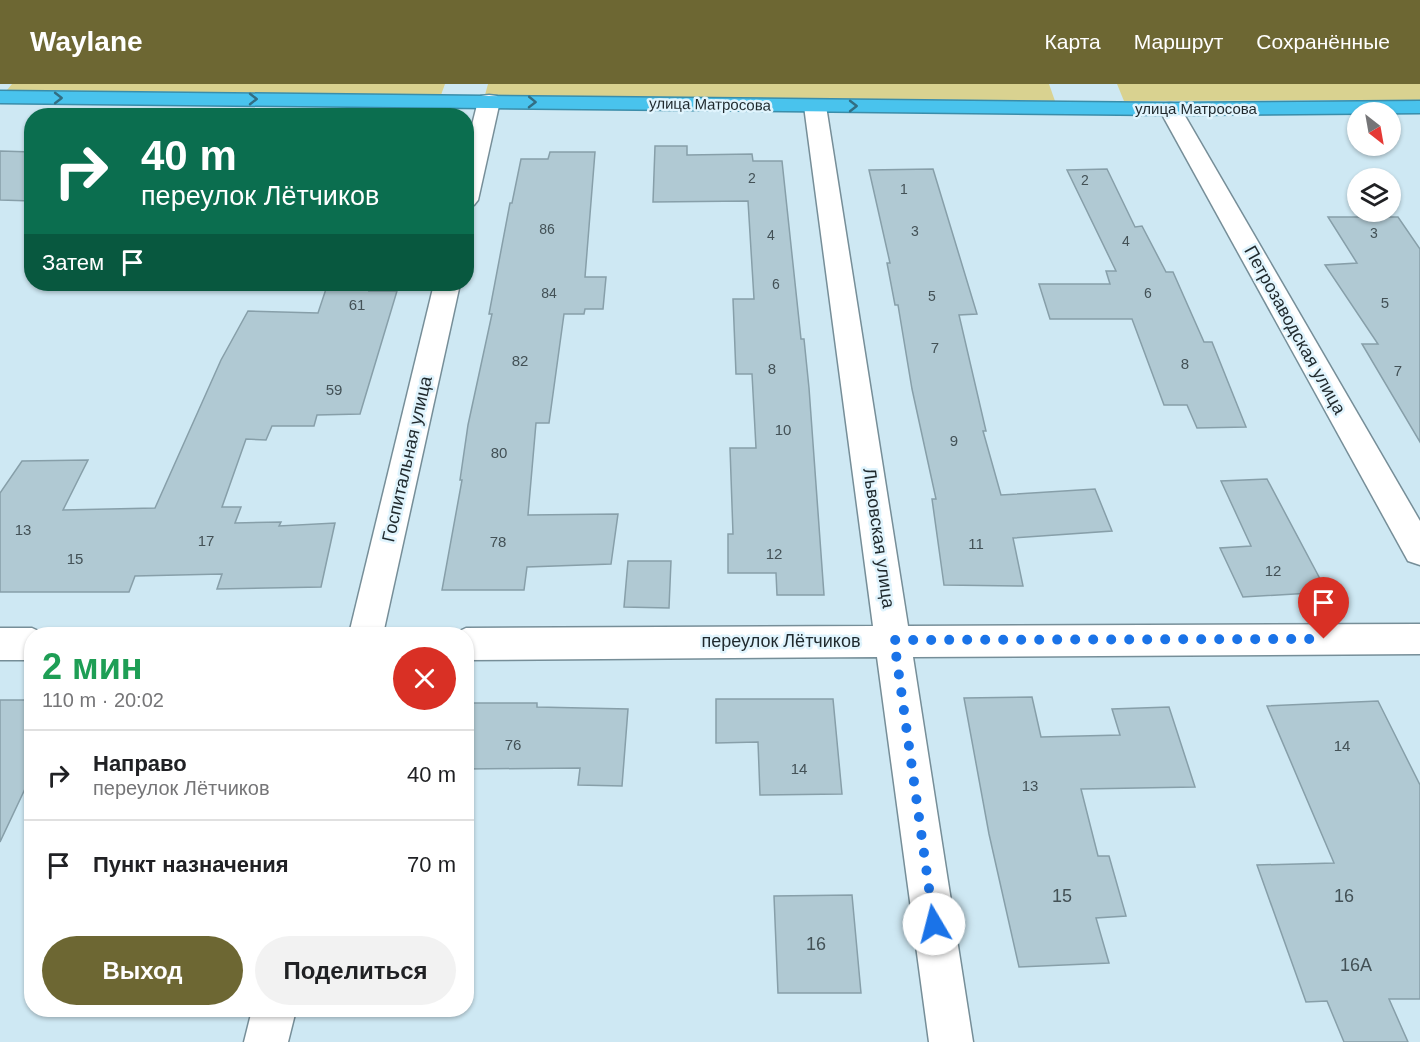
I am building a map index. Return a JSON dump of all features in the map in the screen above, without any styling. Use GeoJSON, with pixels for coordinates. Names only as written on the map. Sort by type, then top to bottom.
{"type":"FeatureCollection","features":[{"type":"Feature","properties":{"kind":"highway"},"geometry":{"type":"LineString","coordinates":[[1075,84],[1082,108]]}},
{"type":"Feature","properties":{"kind":"highway","name":"улица Матросова"},"geometry":{"type":"LineString","coordinates":[[0,97],[462,92],[489,101],[1170,109],[1420,107]]}},
{"type":"Feature","properties":{"kind":"street"},"geometry":{"type":"LineString","coordinates":[[474,166],[489,101]]}},
{"type":"Feature","properties":{"kind":"street","name":"Львовская улица"},"geometry":{"type":"LineString","coordinates":[[815,106],[951,1042]]}},
{"type":"Feature","properties":{"kind":"street","name":"Петрозаводская улица"},"geometry":{"type":"LineString","coordinates":[[1170,109],[1420,551]]}},
{"type":"Feature","properties":{"kind":"street","name":"Госпитальная улица"},"geometry":{"type":"LineString","coordinates":[[368,627],[445,291]]}},
{"type":"Feature","properties":{"kind":"street","name":"переулок Лётчиков"},"geometry":{"type":"LineString","coordinates":[[474,644],[1420,639]]}},
{"type":"Feature","properties":{"kind":"street"},"geometry":{"type":"LineString","coordinates":[[0,644],[24,644]]}},
{"type":"Feature","properties":{"kind":"street"},"geometry":{"type":"LineString","coordinates":[[266,1042],[272,1017]]}},
{"type":"Feature","properties":{"kind":"shaded area"},"geometry":{"type":"Polygon","coordinates":[[[12,84],[445,84],[441,95],[7,90],[12,84]]]}},
{"type":"Feature","properties":{"kind":"shaded area"},"geometry":{"type":"Polygon","coordinates":[[[488,84],[1049,84],[1055,101],[485,95],[488,84]]]}},
{"type":"Feature","properties":{"kind":"shaded area"},"geometry":{"type":"Polygon","coordinates":[[[1117,84],[1420,84],[1420,100],[1124,101],[1117,84]]]}},
{"type":"Feature","properties":{"kind":"building"},"geometry":{"type":"Polygon","coordinates":[[[655,146],[687,146],[687,155],[752,154],[753,161],[782,161],[801,339],[804,339],[809,388],[824,595],[777,595],[776,573],[728,573],[728,534],[733,534],[730,448],[756,448],[752,374],[736,374],[733,299],[754,299],[748,201],[653,202],[655,146]]]}},
{"type":"Feature","properties":{"kind":"building"},"geometry":{"type":"Polygon","coordinates":[[[0,151],[24,152],[24,201],[0,200],[0,151]]]}},
{"type":"Feature","properties":{"kind":"building"},"geometry":{"type":"Polygon","coordinates":[[[550,152],[595,152],[585,277],[606,277],[603,309],[585,309],[584,314],[564,314],[549,423],[536,423],[528,515],[618,514],[611,564],[527,567],[524,590],[442,590],[462,480],[460,480],[468,425],[492,314],[489,314],[510,203],[512,203],[521,159],[548,159],[550,152]]]}},
{"type":"Feature","properties":{"kind":"building"},"geometry":{"type":"Polygon","coordinates":[[[933,169],[977,314],[959,315],[986,431],[983,431],[1001,495],[1095,489],[1112,531],[1013,538],[1023,586],[944,585],[932,499],[936,499],[912,389],[898,305],[895,305],[887,263],[890,263],[869,170],[933,169]]]}},
{"type":"Feature","properties":{"kind":"building"},"geometry":{"type":"Polygon","coordinates":[[[1107,169],[1135,227],[1142,226],[1166,272],[1173,272],[1204,342],[1212,342],[1246,427],[1197,428],[1187,405],[1164,405],[1132,319],[1050,319],[1039,284],[1110,284],[1106,271],[1116,271],[1067,170],[1107,169]]]}},
{"type":"Feature","properties":{"kind":"building"},"geometry":{"type":"Polygon","coordinates":[[[1328,217],[1347,217],[1347,222],[1401,221],[1420,249],[1420,442],[1362,344],[1378,344],[1325,265],[1357,263],[1328,217]]]}},
{"type":"Feature","properties":{"kind":"building"},"geometry":{"type":"Polygon","coordinates":[[[325,291],[397,291],[360,414],[317,415],[314,426],[272,426],[266,440],[246,439],[222,507],[241,507],[235,523],[281,522],[279,526],[335,523],[321,587],[217,589],[222,574],[135,576],[129,592],[0,592],[0,493],[22,461],[88,460],[63,510],[155,508],[221,360],[248,311],[318,313],[325,291]]]}},
{"type":"Feature","properties":{"kind":"building"},"geometry":{"type":"Polygon","coordinates":[[[1267,479],[1327,592],[1243,597],[1220,548],[1251,546],[1221,481],[1267,479]]]}},
{"type":"Feature","properties":{"kind":"building"},"geometry":{"type":"Polygon","coordinates":[[[628,561],[671,561],[669,608],[624,607],[628,561]]]}},
{"type":"Feature","properties":{"kind":"building"},"geometry":{"type":"Polygon","coordinates":[[[1032,697],[1041,737],[1120,735],[1112,709],[1169,707],[1195,787],[1081,789],[1098,856],[1109,856],[1126,916],[1096,918],[1109,963],[1019,967],[989,834],[964,698],[1032,697]]]}},
{"type":"Feature","properties":{"kind":"building"},"geometry":{"type":"Polygon","coordinates":[[[716,699],[833,699],[842,794],[760,795],[758,742],[716,743],[716,699]]]}},
{"type":"Feature","properties":{"kind":"building"},"geometry":{"type":"Polygon","coordinates":[[[0,700],[24,700],[24,791],[0,842],[0,700]]]}},
{"type":"Feature","properties":{"kind":"building"},"geometry":{"type":"Polygon","coordinates":[[[1378,701],[1420,785],[1420,999],[1389,999],[1408,1042],[1344,1042],[1327,1001],[1306,1002],[1257,865],[1334,863],[1267,706],[1378,701]]]}},
{"type":"Feature","properties":{"kind":"building"},"geometry":{"type":"Polygon","coordinates":[[[474,703],[537,703],[537,707],[628,709],[622,786],[578,785],[580,768],[474,769],[474,703]]]}},
{"type":"Feature","properties":{"kind":"building"},"geometry":{"type":"Polygon","coordinates":[[[852,895],[861,993],[778,993],[774,896],[852,895]]]}},
{"type":"Feature","properties":{"kind":"route"},"geometry":{"type":"LineString","coordinates":[[934,924],[894,640],[1324,639]]}}]}
